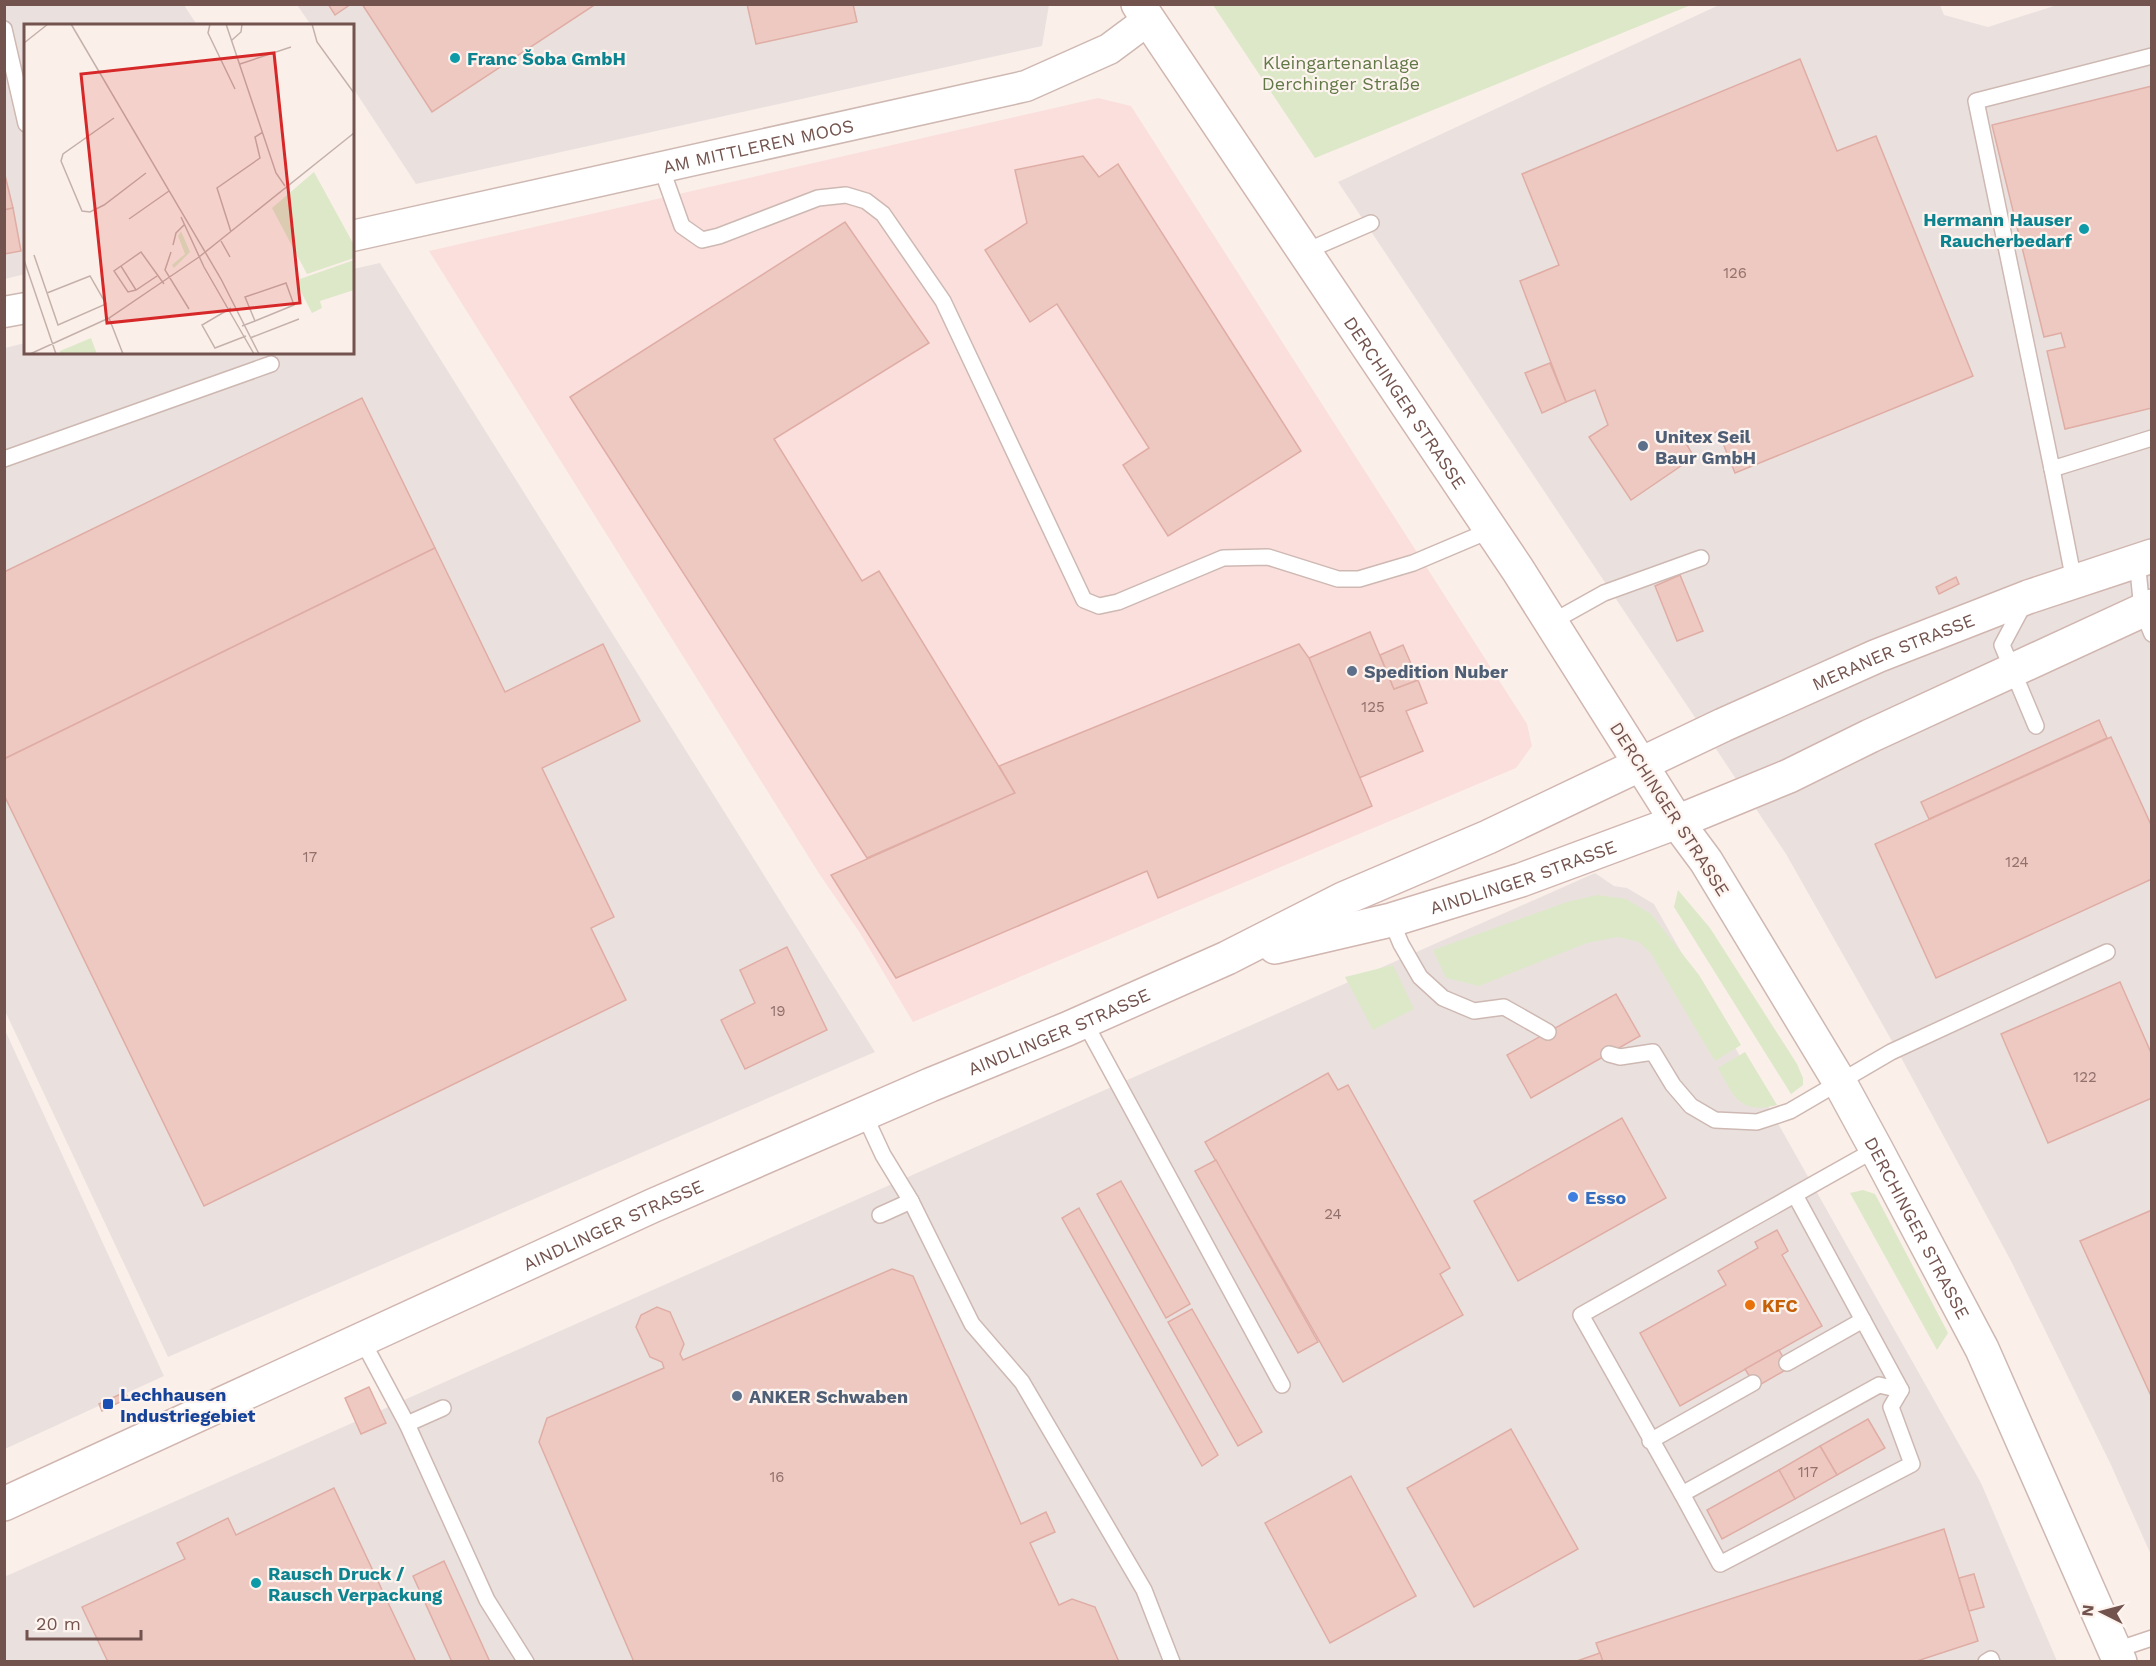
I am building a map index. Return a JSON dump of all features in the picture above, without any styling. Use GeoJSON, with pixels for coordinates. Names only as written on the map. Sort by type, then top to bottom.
{"type":"FeatureCollection","features":[{"type":"Feature","properties":{"kind":"main road","name":"DERCHINGER STRASSE"},"geometry":{"type":"LineString","coordinates":[[1143,12],[1552,622],[1677,822],[1706,861],[1839,1081],[1982,1349],[2118,1656]]}},
{"type":"Feature","properties":{"kind":"main road","name":"MERANER STRASSE"},"geometry":{"type":"LineString","coordinates":[[1641,766],[1723,725],[1877,656],[2028,597],[2144,558]]}},
{"type":"Feature","properties":{"kind":"main road"},"geometry":{"type":"LineString","coordinates":[[1677,822],[1789,776],[2012,670],[2148,617]]}},
{"type":"Feature","properties":{"kind":"main road","name":"AINDLINGER STRASSE"},"geometry":{"type":"LineString","coordinates":[[4,1504],[652,1206],[1227,958],[1343,899],[1488,837],[1641,766]]}},
{"type":"Feature","properties":{"kind":"main road","name":"AINDLINGER STRASSE"},"geometry":{"type":"LineString","coordinates":[[1227,958],[1391,920],[1521,880],[1677,822]]}},
{"type":"Feature","properties":{"kind":"street","name":"AM MITTLEREN MOOS"},"geometry":{"type":"LineString","coordinates":[[354,236],[1026,86],[1109,49],[1143,12]]}},
{"type":"Feature","properties":{"kind":"street"},"geometry":{"type":"LineString","coordinates":[[4,312],[24,308]]}},
{"type":"Feature","properties":{"kind":"lane"},"geometry":{"type":"LineString","coordinates":[[4,29],[24,115]]}},
{"type":"Feature","properties":{"kind":"lane"},"geometry":{"type":"LineString","coordinates":[[2074,581],[1976,101],[2151,56]]}},
{"type":"Feature","properties":{"kind":"lane"},"geometry":{"type":"LineString","coordinates":[[661,167],[682,226],[702,240],[719,236],[818,198],[846,195],[866,201],[883,214],[943,301],[1084,600],[1099,606],[1118,602],[1223,558],[1268,557],[1338,579],[1359,579],[1413,563],[1491,530]]}},
{"type":"Feature","properties":{"kind":"lane"},"geometry":{"type":"LineString","coordinates":[[1304,252],[1371,223]]}},
{"type":"Feature","properties":{"kind":"lane"},"geometry":{"type":"LineString","coordinates":[[4,459],[272,363]]}},
{"type":"Feature","properties":{"kind":"lane"},"geometry":{"type":"LineString","coordinates":[[2052,469],[2151,438]]}},
{"type":"Feature","properties":{"kind":"lane"},"geometry":{"type":"LineString","coordinates":[[1552,622],[1604,593],[1701,558]]}},
{"type":"Feature","properties":{"kind":"lane"},"geometry":{"type":"LineString","coordinates":[[2144,558],[2148,617]]}},
{"type":"Feature","properties":{"kind":"lane"},"geometry":{"type":"LineString","coordinates":[[2028,597],[2002,645],[2036,726]]}},
{"type":"Feature","properties":{"kind":"lane"},"geometry":{"type":"LineString","coordinates":[[1391,920],[1401,944],[1420,977],[1443,998],[1474,1011],[1504,1007],[1548,1032]]}},
{"type":"Feature","properties":{"kind":"lane"},"geometry":{"type":"LineString","coordinates":[[1609,1054],[1620,1057],[1653,1052],[1673,1085],[1691,1106],[1715,1120],[1757,1122],[1790,1112],[1891,1052],[2107,952]]}},
{"type":"Feature","properties":{"kind":"lane"},"geometry":{"type":"LineString","coordinates":[[1084,1021],[1281,1385]]}},
{"type":"Feature","properties":{"kind":"lane"},"geometry":{"type":"LineString","coordinates":[[864,1114],[883,1155],[911,1201],[972,1324],[1022,1382],[1144,1590],[1172,1662]]}},
{"type":"Feature","properties":{"kind":"lane"},"geometry":{"type":"LineString","coordinates":[[1876,1149],[1581,1316],[1720,1564],[1912,1464],[1891,1407],[1901,1390]]}},
{"type":"Feature","properties":{"kind":"lane"},"geometry":{"type":"LineString","coordinates":[[1795,1195],[1901,1390]]}},
{"type":"Feature","properties":{"kind":"lane"},"geometry":{"type":"LineString","coordinates":[[880,1215],[911,1201]]}},
{"type":"Feature","properties":{"kind":"lane"},"geometry":{"type":"LineString","coordinates":[[1787,1363],[1863,1320]]}},
{"type":"Feature","properties":{"kind":"lane"},"geometry":{"type":"LineString","coordinates":[[362,1340],[407,1424],[487,1600],[526,1662]]}},
{"type":"Feature","properties":{"kind":"lane"},"geometry":{"type":"LineString","coordinates":[[1650,1441],[1753,1383]]}},
{"type":"Feature","properties":{"kind":"lane"},"geometry":{"type":"LineString","coordinates":[[1682,1494],[1879,1385],[1901,1390]]}},
{"type":"Feature","properties":{"kind":"lane"},"geometry":{"type":"LineString","coordinates":[[407,1424],[443,1408]]}},
{"type":"Feature","properties":{"kind":"lane"},"geometry":{"type":"LineString","coordinates":[[2118,1656],[2151,1638]]}},
{"type":"Feature","properties":{"kind":"lane"},"geometry":{"type":"LineString","coordinates":[[1986,1662],[1991,1659],[1992,1662]]}},
{"type":"Feature","properties":{"kind":"shaded area"},"geometry":{"type":"Polygon","coordinates":[[[4,5],[184,5],[196,24],[24,24],[24,274],[5,279],[4,5]]]}},
{"type":"Feature","properties":{"kind":"shaded area"},"geometry":{"type":"Polygon","coordinates":[[[297,5],[1049,5],[1042,46],[416,184],[354,90],[354,24],[310,24],[297,5]]]}},
{"type":"Feature","properties":{"kind":"shaded area"},"geometry":{"type":"Polygon","coordinates":[[[1719,5],[1940,5],[1944,15],[1988,27],[2057,5],[2151,5],[2151,1555],[2111,1465],[2011,1261],[1897,1050],[1786,854],[1338,182],[1719,5]]]}},
{"type":"Feature","properties":{"kind":"shaded area","name":"Spedition Nuber"},"geometry":{"type":"Polygon","coordinates":[[[1098,98],[1131,106],[1527,724],[1532,746],[1516,768],[913,1022],[860,933],[820,875],[429,251],[1098,98]]]}},
{"type":"Feature","properties":{"kind":"shaded area"},"geometry":{"type":"Polygon","coordinates":[[[380,263],[875,1052],[168,1357],[5,1011],[5,348],[24,343],[24,354],[354,354],[354,269],[380,263]]]}},
{"type":"Feature","properties":{"kind":"shaded area"},"geometry":{"type":"Polygon","coordinates":[[[1595,873],[1614,886],[1627,888],[1654,904],[1981,1483],[2057,1661],[5,1662],[4,1577],[1595,873]]]}},
{"type":"Feature","properties":{"kind":"shaded area"},"geometry":{"type":"Polygon","coordinates":[[[4,1028],[164,1376],[5,1449],[4,1449],[4,1028]]]}},
{"type":"Feature","properties":{"kind":"green space","name":"Kleingartenanlage Derchinger Straße"},"geometry":{"type":"Polygon","coordinates":[[[1213,5],[1691,5],[1315,158],[1213,5]]]}},
{"type":"Feature","properties":{"kind":"green space"},"geometry":{"type":"Polygon","coordinates":[[[1678,890],[1710,928],[1797,1064],[1803,1078],[1803,1085],[1791,1094],[1674,907],[1678,890]]]}},
{"type":"Feature","properties":{"kind":"green space"},"geometry":{"type":"Polygon","coordinates":[[[1597,895],[1626,899],[1651,914],[1699,975],[1741,1045],[1715,1061],[1650,952],[1639,942],[1618,937],[1587,943],[1479,986],[1446,978],[1433,950],[1567,902],[1597,895]]]}},
{"type":"Feature","properties":{"kind":"green space"},"geometry":{"type":"Polygon","coordinates":[[[1393,965],[1414,1009],[1373,1030],[1345,977],[1393,965]]]}},
{"type":"Feature","properties":{"kind":"green space"},"geometry":{"type":"Polygon","coordinates":[[[1745,1052],[1777,1105],[1754,1107],[1746,1105],[1739,1101],[1729,1087],[1718,1068],[1745,1052]]]}},
{"type":"Feature","properties":{"kind":"green space"},"geometry":{"type":"Polygon","coordinates":[[[1863,1190],[1875,1194],[1948,1333],[1937,1350],[1850,1193],[1863,1190]]]}},
{"type":"Feature","properties":{"kind":"building"},"geometry":{"type":"Polygon","coordinates":[[[328,4],[351,4],[335,15],[328,4]]]}},
{"type":"Feature","properties":{"kind":"building","name":"Franc Šoba GmbH"},"geometry":{"type":"Polygon","coordinates":[[[362,4],[596,4],[432,112],[362,4]]]}},
{"type":"Feature","properties":{"kind":"building"},"geometry":{"type":"Polygon","coordinates":[[[747,4],[853,4],[857,22],[756,44],[747,4]]]}},
{"type":"Feature","properties":{"kind":"building"},"geometry":{"type":"Polygon","coordinates":[[[1800,59],[1837,151],[1876,136],[1973,376],[1735,473],[1718,431],[1687,445],[1694,457],[1631,500],[1589,437],[1608,425],[1595,390],[1566,402],[1520,281],[1559,265],[1522,174],[1800,59]]]}},
{"type":"Feature","properties":{"kind":"building","name":"Hermann Hauser Raucherbedarf"},"geometry":{"type":"Polygon","coordinates":[[[2152,86],[2152,408],[2065,429],[2047,351],[2065,347],[2061,333],[2044,337],[1992,125],[2152,86]]]}},
{"type":"Feature","properties":{"kind":"building"},"geometry":{"type":"Polygon","coordinates":[[[1083,156],[1099,177],[1118,164],[1301,451],[1168,536],[1123,465],[1149,448],[1057,304],[1030,322],[985,250],[1027,223],[1015,170],[1083,156]]]}},
{"type":"Feature","properties":{"kind":"building"},"geometry":{"type":"Polygon","coordinates":[[[4,171],[13,208],[4,210],[4,171]]]}},
{"type":"Feature","properties":{"kind":"building"},"geometry":{"type":"Polygon","coordinates":[[[13,208],[21,251],[4,254],[4,210],[13,208]]]}},
{"type":"Feature","properties":{"kind":"building"},"geometry":{"type":"Polygon","coordinates":[[[845,222],[929,343],[774,439],[862,581],[879,571],[1015,793],[867,858],[570,397],[845,222]]]}},
{"type":"Feature","properties":{"kind":"building"},"geometry":{"type":"Polygon","coordinates":[[[1550,363],[1566,402],[1542,413],[1525,373],[1550,363]]]}},
{"type":"Feature","properties":{"kind":"building"},"geometry":{"type":"Polygon","coordinates":[[[362,398],[435,548],[4,759],[4,572],[362,398]]]}},
{"type":"Feature","properties":{"kind":"building"},"geometry":{"type":"Polygon","coordinates":[[[435,548],[505,692],[603,644],[640,721],[542,768],[614,917],[591,928],[626,1000],[204,1206],[4,795],[4,759],[435,548]]]}},
{"type":"Feature","properties":{"kind":"building"},"geometry":{"type":"Polygon","coordinates":[[[1680,575],[1703,631],[1677,641],[1655,586],[1680,575]]]}},
{"type":"Feature","properties":{"kind":"building"},"geometry":{"type":"Polygon","coordinates":[[[1956,577],[1959,584],[1939,594],[1936,587],[1956,577]]]}},
{"type":"Feature","properties":{"kind":"building"},"geometry":{"type":"Polygon","coordinates":[[[1370,632],[1394,689],[1418,680],[1427,703],[1406,711],[1423,751],[1359,778],[1309,658],[1370,632]]]}},
{"type":"Feature","properties":{"kind":"building"},"geometry":{"type":"Polygon","coordinates":[[[1299,644],[1309,658],[1372,806],[1158,898],[1147,871],[896,978],[831,875],[1015,793],[999,766],[1299,644]]]}},
{"type":"Feature","properties":{"kind":"building"},"geometry":{"type":"Polygon","coordinates":[[[1403,645],[1418,680],[1394,689],[1380,655],[1403,645]]]}},
{"type":"Feature","properties":{"kind":"building"},"geometry":{"type":"Polygon","coordinates":[[[2099,720],[2107,738],[1929,819],[1921,802],[2099,720]]]}},
{"type":"Feature","properties":{"kind":"building"},"geometry":{"type":"Polygon","coordinates":[[[2111,737],[2152,827],[2152,879],[1936,978],[1875,844],[2111,737]]]}},
{"type":"Feature","properties":{"kind":"building"},"geometry":{"type":"Polygon","coordinates":[[[787,947],[827,1030],[745,1069],[721,1020],[755,1003],[740,970],[787,947]]]}},
{"type":"Feature","properties":{"kind":"building"},"geometry":{"type":"Polygon","coordinates":[[[2120,982],[2152,1055],[2152,1098],[2048,1143],[2001,1034],[2120,982]]]}},
{"type":"Feature","properties":{"kind":"building"},"geometry":{"type":"Polygon","coordinates":[[[1616,994],[1640,1036],[1531,1098],[1507,1055],[1616,994]]]}},
{"type":"Feature","properties":{"kind":"building"},"geometry":{"type":"Polygon","coordinates":[[[1328,1073],[1338,1090],[1348,1085],[1450,1268],[1440,1274],[1463,1315],[1343,1382],[1205,1142],[1328,1073]]]}},
{"type":"Feature","properties":{"kind":"building"},"geometry":{"type":"Polygon","coordinates":[[[1622,1118],[1666,1198],[1518,1281],[1474,1201],[1622,1118]]]}},
{"type":"Feature","properties":{"kind":"building"},"geometry":{"type":"Polygon","coordinates":[[[1216,1160],[1318,1342],[1298,1353],[1195,1171],[1216,1160]]]}},
{"type":"Feature","properties":{"kind":"building"},"geometry":{"type":"Polygon","coordinates":[[[1121,1181],[1190,1304],[1166,1318],[1097,1194],[1121,1181]]]}},
{"type":"Feature","properties":{"kind":"building"},"geometry":{"type":"Polygon","coordinates":[[[1079,1208],[1218,1455],[1202,1466],[1062,1218],[1079,1208]]]}},
{"type":"Feature","properties":{"kind":"building"},"geometry":{"type":"Polygon","coordinates":[[[2152,1210],[2152,1398],[2080,1241],[2152,1210]]]}},
{"type":"Feature","properties":{"kind":"building","name":"KFC"},"geometry":{"type":"Polygon","coordinates":[[[1777,1230],[1788,1251],[1782,1255],[1822,1326],[1680,1406],[1640,1333],[1726,1285],[1718,1271],[1758,1248],[1755,1242],[1777,1230]]]}},
{"type":"Feature","properties":{"kind":"building"},"geometry":{"type":"Polygon","coordinates":[[[892,1269],[913,1276],[1021,1524],[1046,1512],[1055,1532],[1030,1543],[1059,1605],[1072,1599],[1095,1607],[1119,1662],[634,1662],[539,1442],[547,1418],[664,1368],[662,1362],[650,1357],[636,1327],[641,1315],[657,1307],[670,1312],[684,1344],[680,1354],[683,1360],[892,1269]]]}},
{"type":"Feature","properties":{"kind":"building"},"geometry":{"type":"Polygon","coordinates":[[[1192,1309],[1262,1432],[1238,1446],[1168,1322],[1192,1309]]]}},
{"type":"Feature","properties":{"kind":"building"},"geometry":{"type":"Polygon","coordinates":[[[1779,1350],[1789,1368],[1756,1387],[1745,1369],[1779,1350]]]}},
{"type":"Feature","properties":{"kind":"building"},"geometry":{"type":"Polygon","coordinates":[[[369,1387],[386,1423],[361,1434],[345,1398],[369,1387]]]}},
{"type":"Feature","properties":{"kind":"building"},"geometry":{"type":"Polygon","coordinates":[[[125,1392],[128,1398],[102,1411],[99,1404],[125,1392]]]}},
{"type":"Feature","properties":{"kind":"building"},"geometry":{"type":"Polygon","coordinates":[[[1868,1419],[1885,1448],[1837,1475],[1820,1446],[1868,1419]]]}},
{"type":"Feature","properties":{"kind":"building"},"geometry":{"type":"Polygon","coordinates":[[[1511,1429],[1578,1549],[1474,1607],[1407,1488],[1511,1429]]]}},
{"type":"Feature","properties":{"kind":"building"},"geometry":{"type":"Polygon","coordinates":[[[1820,1446],[1837,1475],[1795,1499],[1779,1470],[1820,1446]]]}},
{"type":"Feature","properties":{"kind":"building"},"geometry":{"type":"Polygon","coordinates":[[[1779,1470],[1795,1499],[1722,1539],[1707,1510],[1779,1470]]]}},
{"type":"Feature","properties":{"kind":"building"},"geometry":{"type":"Polygon","coordinates":[[[1351,1476],[1416,1596],[1330,1643],[1265,1523],[1351,1476]]]}},
{"type":"Feature","properties":{"kind":"building","name":"Rausch Druck / Rausch Verpackung"},"geometry":{"type":"Polygon","coordinates":[[[334,1488],[416,1662],[108,1662],[82,1607],[185,1559],[177,1543],[228,1518],[236,1535],[334,1488]]]}},
{"type":"Feature","properties":{"kind":"building"},"geometry":{"type":"Polygon","coordinates":[[[1944,1529],[1978,1641],[1914,1662],[1603,1662],[1596,1643],[1944,1529]]]}},
{"type":"Feature","properties":{"kind":"building"},"geometry":{"type":"Polygon","coordinates":[[[444,1561],[490,1662],[452,1662],[413,1576],[444,1561]]]}},
{"type":"Feature","properties":{"kind":"building"},"geometry":{"type":"Polygon","coordinates":[[[1974,1574],[1984,1607],[1969,1611],[1959,1578],[1974,1574]]]}},
{"type":"Feature","properties":{"kind":"building"},"geometry":{"type":"Polygon","coordinates":[[[1600,1653],[1603,1662],[1574,1662],[1600,1653]]]}},
{"type":"Feature","properties":{"kind":"place","name":"Franc Šoba GmbH"},"geometry":{"type":"Point","coordinates":[455,58]}},
{"type":"Feature","properties":{"kind":"place","name":"Hermann Hauser Raucherbedarf"},"geometry":{"type":"Point","coordinates":[2084,229]}},
{"type":"Feature","properties":{"kind":"place","name":"Unitex Seil Baur GmbH"},"geometry":{"type":"Point","coordinates":[1643,446]}},
{"type":"Feature","properties":{"kind":"place","name":"Spedition Nuber"},"geometry":{"type":"Point","coordinates":[1352,671]}},
{"type":"Feature","properties":{"kind":"place","name":"Esso"},"geometry":{"type":"Point","coordinates":[1573,1197]}},
{"type":"Feature","properties":{"kind":"place","name":"KFC"},"geometry":{"type":"Point","coordinates":[1750,1305]}},
{"type":"Feature","properties":{"kind":"place","name":"ANKER Schwaben"},"geometry":{"type":"Point","coordinates":[737,1396]}},
{"type":"Feature","properties":{"kind":"place","name":"Lechhausen Industriegebiet"},"geometry":{"type":"Point","coordinates":[108,1404]}},
{"type":"Feature","properties":{"kind":"place","name":"Rausch Druck / Rausch Verpackung"},"geometry":{"type":"Point","coordinates":[256,1583]}}]}
